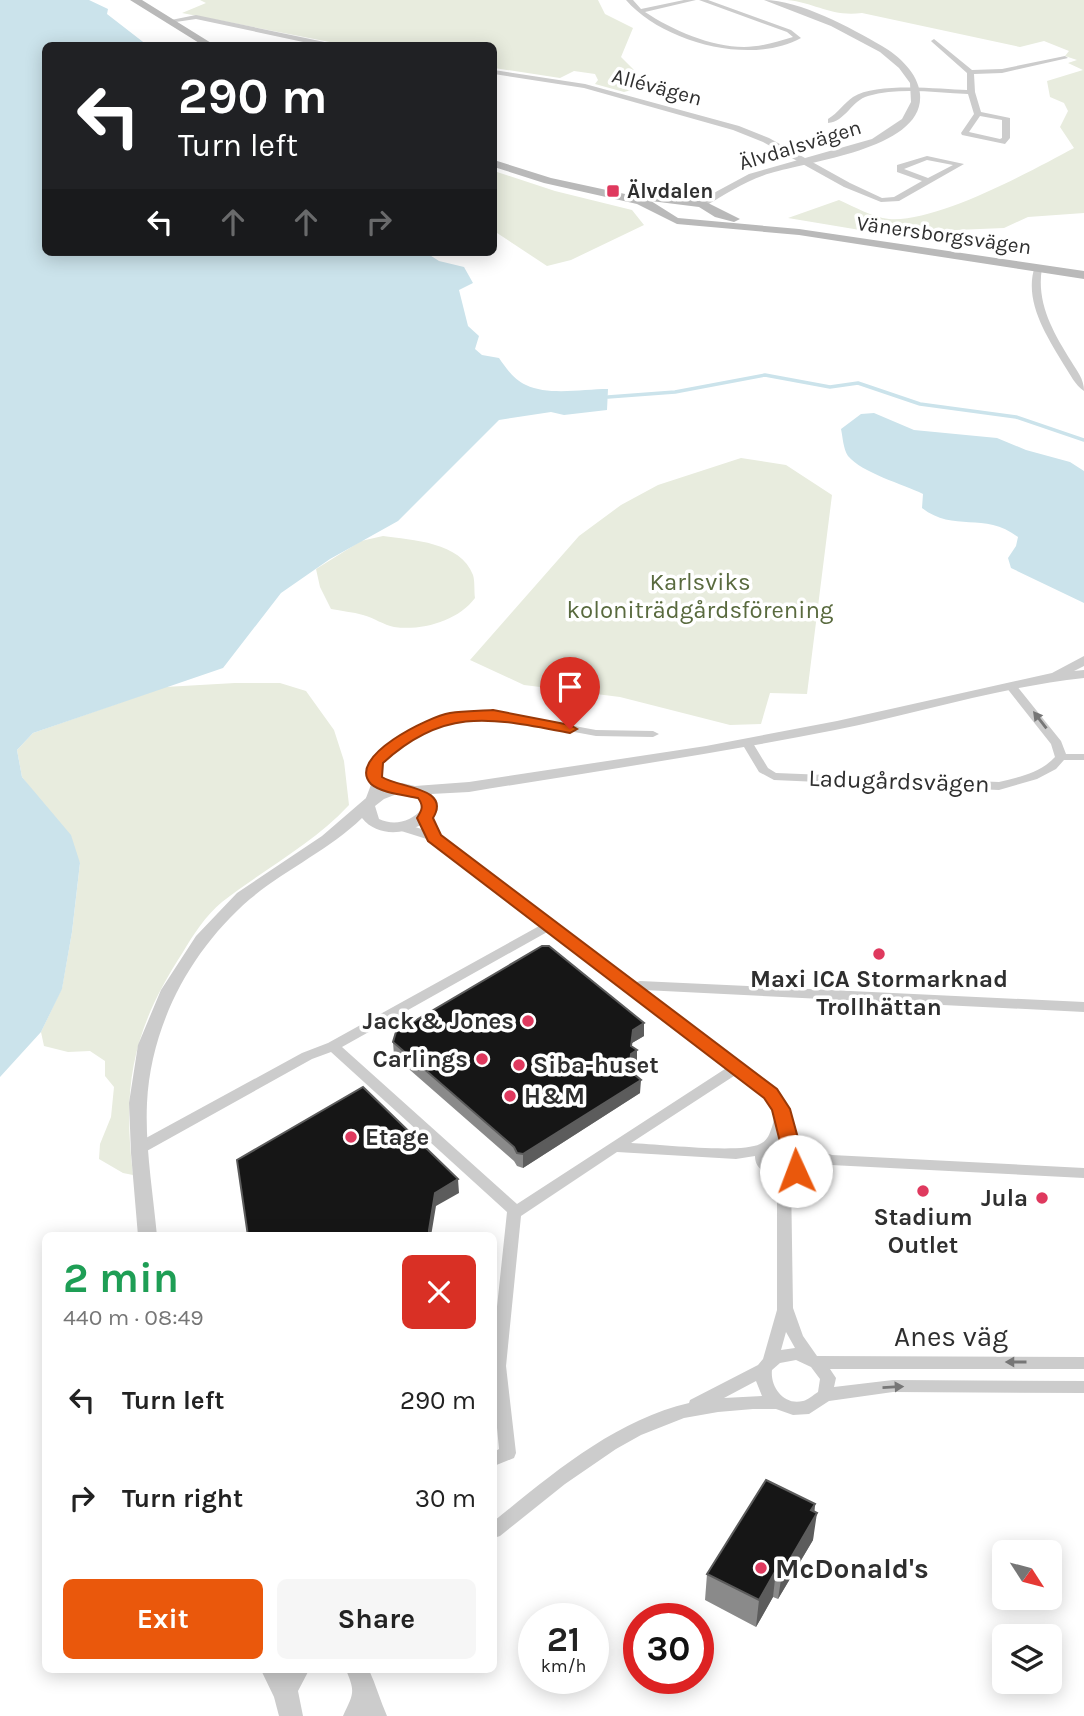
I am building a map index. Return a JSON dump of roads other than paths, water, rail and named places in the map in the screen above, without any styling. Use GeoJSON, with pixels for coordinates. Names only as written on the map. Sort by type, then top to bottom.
{"type":"FeatureCollection","features":[{"type":"Feature","properties":{"kind":"main road"},"geometry":{"type":"LineString","coordinates":[[135,0],[205,42]]}},
{"type":"Feature","properties":{"kind":"main road","name":"Vänersborgsvägen"},"geometry":{"type":"LineString","coordinates":[[497,164],[626,194],[701,204],[729,218],[799,232],[1084,275]]}},
{"type":"Feature","properties":{"kind":"main road","name":"Vänersborgsvägen"},"geometry":{"type":"LineString","coordinates":[[497,164],[569,186],[651,205],[677,222],[799,232]]}},
{"type":"Feature","properties":{"kind":"main road"},"geometry":{"type":"LineString","coordinates":[[663,213],[667,206],[683,202]]}},
{"type":"Feature","properties":{"kind":"main road"},"geometry":{"type":"LineString","coordinates":[[699,222],[710,218],[713,211]]}},
{"type":"Feature","properties":{"kind":"street"},"geometry":{"type":"LineString","coordinates":[[629,0],[668,5]]}},
{"type":"Feature","properties":{"kind":"street"},"geometry":{"type":"LineString","coordinates":[[629,0],[639,11],[672,30],[738,49],[798,38],[789,31],[702,0]]}},
{"type":"Feature","properties":{"kind":"street"},"geometry":{"type":"LineString","coordinates":[[639,11],[693,0]]}},
{"type":"Feature","properties":{"kind":"street"},"geometry":{"type":"LineString","coordinates":[[768,0],[835,25],[873,44],[906,71],[916,91]]}},
{"type":"Feature","properties":{"kind":"street"},"geometry":{"type":"LineString","coordinates":[[169,21],[196,17],[315,42]]}},
{"type":"Feature","properties":{"kind":"street"},"geometry":{"type":"LineString","coordinates":[[934,41],[970,72],[1002,71],[1065,58]]}},
{"type":"Feature","properties":{"kind":"street","name":"Allévägen"},"geometry":{"type":"LineString","coordinates":[[497,72],[584,86],[686,113],[766,140],[803,161]]}},
{"type":"Feature","properties":{"kind":"street"},"geometry":{"type":"LineString","coordinates":[[970,72],[971,92],[978,114]]}},
{"type":"Feature","properties":{"kind":"street"},"geometry":{"type":"LineString","coordinates":[[831,121],[841,116],[859,97],[895,90],[971,92]]}},
{"type":"Feature","properties":{"kind":"street","name":"Älvdalsvägen"},"geometry":{"type":"LineString","coordinates":[[701,204],[730,184],[856,148],[886,135],[909,117],[917,99],[916,91]]}},
{"type":"Feature","properties":{"kind":"street"},"geometry":{"type":"LineString","coordinates":[[978,114],[1006,118],[1006,138],[1002,142],[965,133],[978,114]]}},
{"type":"Feature","properties":{"kind":"street"},"geometry":{"type":"LineString","coordinates":[[803,161],[881,200],[896,199],[961,164],[927,158],[900,167],[900,170],[928,181]]}},
{"type":"Feature","properties":{"kind":"street"},"geometry":{"type":"LineString","coordinates":[[1038,268],[1034,285],[1038,306],[1084,388]]}},
{"type":"Feature","properties":{"kind":"street","name":"Ladugårdsvägen"},"geometry":{"type":"LineString","coordinates":[[1047,678],[1084,660]]}},
{"type":"Feature","properties":{"kind":"street","name":"Ladugårdsvägen"},"geometry":{"type":"LineString","coordinates":[[406,789],[468,788],[747,742],[837,726],[1047,678],[1084,674]]}},
{"type":"Feature","properties":{"kind":"street"},"geometry":{"type":"LineString","coordinates":[[1012,687],[1057,743],[1061,757],[1084,757]]}},
{"type":"Feature","properties":{"kind":"street"},"geometry":{"type":"LineString","coordinates":[[381,825],[369,816],[370,801],[378,782],[374,766],[383,754],[424,728],[450,717],[493,714],[596,733],[653,734]]}},
{"type":"Feature","properties":{"kind":"street","name":"Ladugårdsvägen"},"geometry":{"type":"LineString","coordinates":[[747,742],[763,770],[774,776],[999,786],[1033,777],[1052,767],[1061,757]]}},
{"type":"Feature","properties":{"kind":"street"},"geometry":{"type":"LineString","coordinates":[[378,782],[427,798],[434,838]]}},
{"type":"Feature","properties":{"kind":"street","name":"Ladugårdsvägen"},"geometry":{"type":"LineString","coordinates":[[428,814],[441,801],[468,788]]}},
{"type":"Feature","properties":{"kind":"street"},"geometry":{"type":"LineString","coordinates":[[148,1232],[138,1102],[145,1057],[156,1017],[181,970],[212,929],[242,898],[284,866],[331,837],[381,792],[406,789]]}},
{"type":"Feature","properties":{"kind":"street"},"geometry":{"type":"LineString","coordinates":[[402,827],[428,814]]}},
{"type":"Feature","properties":{"kind":"street"},"geometry":{"type":"LineString","coordinates":[[331,837],[381,825],[402,827],[434,838],[777,1100],[782,1120],[805,1159],[802,1167]]}},
{"type":"Feature","properties":{"kind":"street"},"geometry":{"type":"LineString","coordinates":[[140,1148],[307,1056],[333,1046],[550,925]]}},
{"type":"Feature","properties":{"kind":"street"},"geometry":{"type":"LineString","coordinates":[[633,989],[640,985],[1084,1007]]}},
{"type":"Feature","properties":{"kind":"street"},"geometry":{"type":"LineString","coordinates":[[333,1046],[516,1211]]}},
{"type":"Feature","properties":{"kind":"street"},"geometry":{"type":"LineString","coordinates":[[497,1458],[508,1453],[498,1366],[514,1213],[737,1068]]}},
{"type":"Feature","properties":{"kind":"street"},"geometry":{"type":"LineString","coordinates":[[764,1165],[761,1159],[782,1120]]}},
{"type":"Feature","properties":{"kind":"street"},"geometry":{"type":"LineString","coordinates":[[614,1147],[736,1154],[768,1146],[796,1146],[831,1160]]}},
{"type":"Feature","properties":{"kind":"street"},"geometry":{"type":"LineString","coordinates":[[736,1154],[784,1174],[831,1160],[1082,1174]]}},
{"type":"Feature","properties":{"kind":"street"},"geometry":{"type":"LineString","coordinates":[[776,1402],[764,1390],[762,1383],[785,1310],[784,1174]]}},
{"type":"Feature","properties":{"kind":"street"},"geometry":{"type":"LineString","coordinates":[[684,1411],[721,1404],[776,1402],[789,1407],[808,1407],[825,1395],[828,1378],[796,1338],[785,1310]]}},
{"type":"Feature","properties":{"kind":"street"},"geometry":{"type":"LineString","coordinates":[[497,1529],[625,1435],[684,1411],[789,1354],[814,1361]]}},
{"type":"Feature","properties":{"kind":"street","name":"Anes väg"},"geometry":{"type":"LineString","coordinates":[[814,1361],[1084,1363]]}},
{"type":"Feature","properties":{"kind":"street","name":"Anes väg"},"geometry":{"type":"LineString","coordinates":[[825,1395],[893,1386],[1084,1387]]}},
{"type":"Feature","properties":{"kind":"street"},"geometry":{"type":"LineString","coordinates":[[273,1673],[288,1705]]}},
{"type":"Feature","properties":{"kind":"street"},"geometry":{"type":"LineString","coordinates":[[288,1705],[288,1683],[296,1673]]}},
{"type":"Feature","properties":{"kind":"water"},"geometry":{"type":"Polygon","coordinates":[[[0,0],[89,0],[108,9],[107,14],[143,42],[42,42],[42,256],[431,256],[439,261],[464,267],[473,283],[459,290],[468,326],[479,336],[475,349],[482,355],[499,358],[518,380],[535,388],[555,391],[608,389],[607,410],[564,415],[551,412],[499,420],[398,521],[330,559],[281,593],[223,668],[33,733],[17,750],[22,777],[71,835],[80,863],[62,989],[41,1032],[0,1077],[0,0]]]}},
{"type":"Feature","properties":{"kind":"water"},"geometry":{"type":"Polygon","coordinates":[[[874,413],[914,430],[997,438],[1026,450],[1070,462],[1084,471],[1084,603],[1011,568],[1008,558],[1018,537],[1005,529],[934,515],[922,508],[923,494],[854,462],[846,453],[841,429],[861,414],[874,413]]]}},
{"type":"Feature","properties":{"kind":"waterway"},"geometry":{"type":"LineString","coordinates":[[608,397],[675,392],[765,375],[830,387],[858,383],[920,404],[1016,417],[1084,440]]}},
{"type":"Feature","properties":{"kind":"place","name":"Älvdalen"},"geometry":{"type":"Point","coordinates":[613,191]}},
{"type":"Feature","properties":{"kind":"place","name":"Maxi ICA Stormarknad Trollhättan"},"geometry":{"type":"Point","coordinates":[879,954]}},
{"type":"Feature","properties":{"kind":"place","name":"Jack & Jones"},"geometry":{"type":"Point","coordinates":[528,1021]}},
{"type":"Feature","properties":{"kind":"place","name":"Carlings"},"geometry":{"type":"Point","coordinates":[482,1059]}},
{"type":"Feature","properties":{"kind":"place","name":"Siba-huset"},"geometry":{"type":"Point","coordinates":[519,1065]}},
{"type":"Feature","properties":{"kind":"place","name":"H&M"},"geometry":{"type":"Point","coordinates":[510,1096]}},
{"type":"Feature","properties":{"kind":"place","name":"Etage"},"geometry":{"type":"Point","coordinates":[351,1137]}},
{"type":"Feature","properties":{"kind":"place","name":"Stadium Outlet"},"geometry":{"type":"Point","coordinates":[923,1191]}},
{"type":"Feature","properties":{"kind":"place","name":"Jula"},"geometry":{"type":"Point","coordinates":[1042,1198]}},
{"type":"Feature","properties":{"kind":"place","name":"McDonald's"},"geometry":{"type":"Point","coordinates":[761,1568]}},
{"type":"Feature","properties":{"kind":"park label","name":"Karlsviks koloniträdgårdsförening"},"geometry":{"type":"Point","coordinates":[700,596]}}]}
